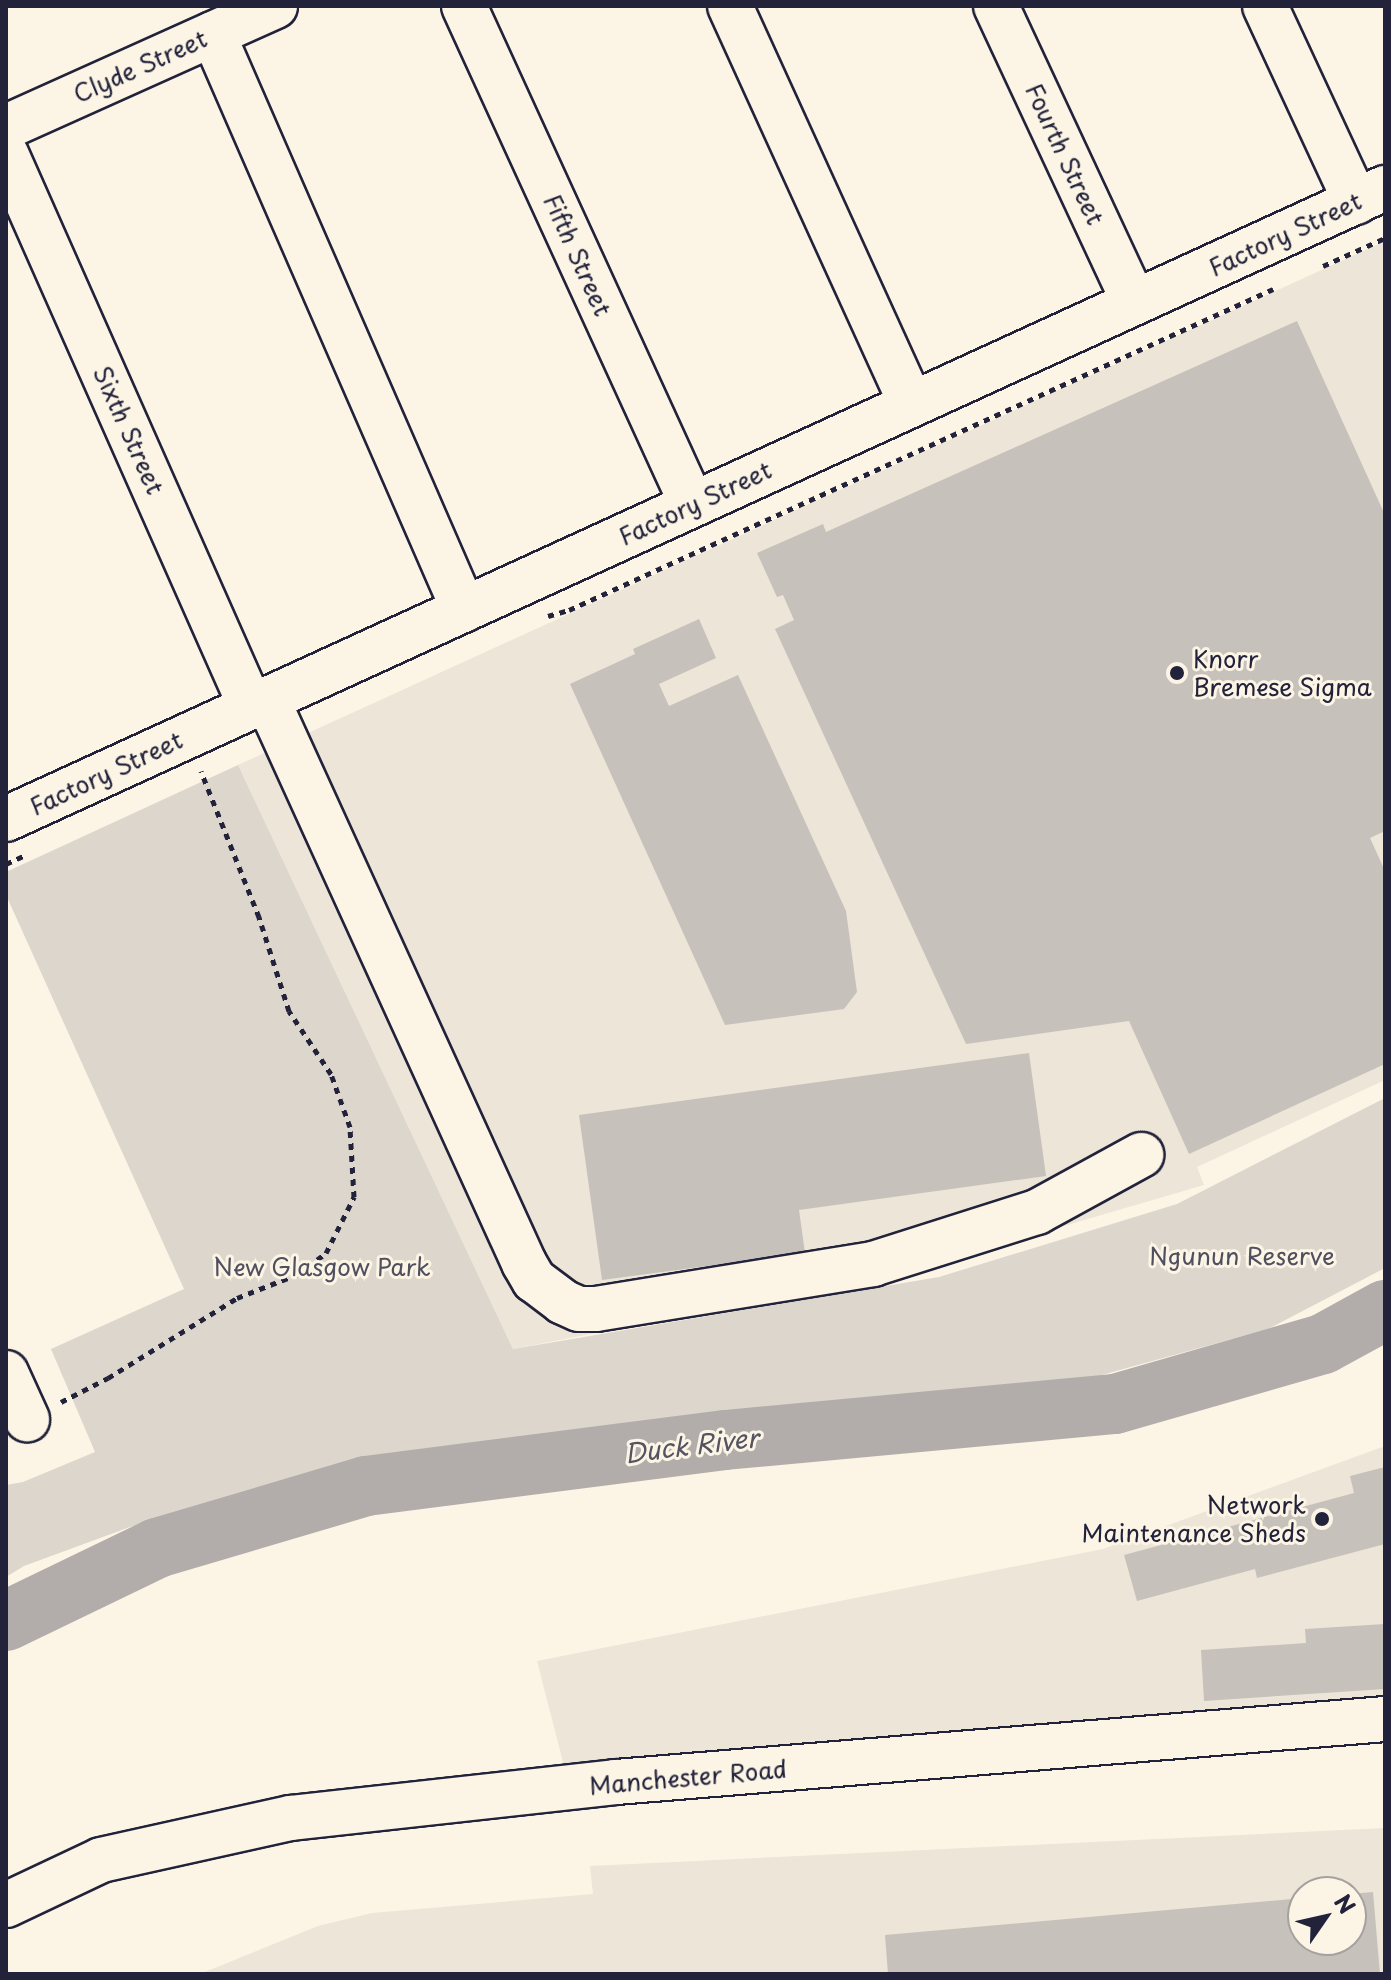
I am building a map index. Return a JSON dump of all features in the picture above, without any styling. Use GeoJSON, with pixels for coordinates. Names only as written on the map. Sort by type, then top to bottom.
{"type":"FeatureCollection","features":[{"type":"Feature","properties":{"kind":"street","name":"Clyde Street"},"geometry":{"type":"LineString","coordinates":[[6,127],[275,6]]}},
{"type":"Feature","properties":{"kind":"street","name":"Fifth Street"},"geometry":{"type":"LineString","coordinates":[[464,6],[692,504]]}},
{"type":"Feature","properties":{"kind":"street"},"geometry":{"type":"LineString","coordinates":[[730,6],[911,403]]}},
{"type":"Feature","properties":{"kind":"street","name":"Fourth Street"},"geometry":{"type":"LineString","coordinates":[[996,6],[1134,302]]}},
{"type":"Feature","properties":{"kind":"street"},"geometry":{"type":"LineString","coordinates":[[1265,6],[1370,195]]}},
{"type":"Feature","properties":{"kind":"street"},"geometry":{"type":"LineString","coordinates":[[213,34],[464,610]]}},
{"type":"Feature","properties":{"kind":"street","name":"Sixth Street"},"geometry":{"type":"LineString","coordinates":[[6,154],[259,703],[534,1280],[563,1302],[579,1309],[596,1309],[873,1264],[1037,1212],[1141,1155]]}},
{"type":"Feature","properties":{"kind":"street","name":"Factory Street"},"geometry":{"type":"LineString","coordinates":[[20,835],[194,755],[259,703],[1370,195]]}},
{"type":"Feature","properties":{"kind":"street"},"geometry":{"type":"LineString","coordinates":[[6,1373],[27,1419]]}},
{"type":"Feature","properties":{"kind":"street","name":"Manchester Road"},"geometry":{"type":"LineString","coordinates":[[6,1905],[101,1860],[291,1818],[616,1782],[1385,1719]]}},
{"type":"Feature","properties":{"kind":"path"},"geometry":{"type":"LineString","coordinates":[[1323,266],[1385,238]]}},
{"type":"Feature","properties":{"kind":"path"},"geometry":{"type":"LineString","coordinates":[[545,616],[569,610],[1273,289]]}},
{"type":"Feature","properties":{"kind":"path"},"geometry":{"type":"LineString","coordinates":[[194,755],[216,768]]}},
{"type":"Feature","properties":{"kind":"path"},"geometry":{"type":"LineString","coordinates":[[188,781],[194,755]]}},
{"type":"Feature","properties":{"kind":"path"},"geometry":{"type":"LineString","coordinates":[[27,1419],[108,1378],[237,1298],[298,1274],[326,1253],[354,1197],[350,1127],[331,1074],[289,1011],[259,917],[194,755]]}},
{"type":"Feature","properties":{"kind":"path"},"geometry":{"type":"LineString","coordinates":[[6,864],[20,835]]}},
{"type":"Feature","properties":{"kind":"shaded area"},"geometry":{"type":"Polygon","coordinates":[[[1385,241],[1385,1080],[1197,1167],[1204,1185],[896,1275],[513,1349],[238,765],[1385,241]]]}},
{"type":"Feature","properties":{"kind":"shaded area"},"geometry":{"type":"Polygon","coordinates":[[[1385,1446],[1385,1695],[564,1766],[537,1661],[1103,1549],[1385,1446]]]}},
{"type":"Feature","properties":{"kind":"shaded area"},"geometry":{"type":"Polygon","coordinates":[[[1385,1828],[1385,1974],[200,1974],[318,1926],[372,1913],[593,1894],[590,1866],[1385,1828]]]}},
{"type":"Feature","properties":{"kind":"green space"},"geometry":{"type":"Polygon","coordinates":[[[238,765],[513,1349],[939,1277],[1177,1204],[1385,1098],[1385,1268],[1268,1329],[1026,1396],[553,1445],[288,1480],[130,1527],[24,1566],[6,1577],[6,1485],[23,1482],[95,1452],[51,1349],[184,1289],[6,895],[6,872],[238,765]]]}},
{"type":"Feature","properties":{"kind":"building","name":"Knorr Bremese Sigma"},"geometry":{"type":"Polygon","coordinates":[[[1297,321],[1385,515],[1385,831],[1370,838],[1385,871],[1385,1064],[1189,1154],[1129,1021],[966,1044],[775,629],[794,620],[783,595],[777,597],[757,553],[823,524],[826,532],[1297,321]]]}},
{"type":"Feature","properties":{"kind":"building"},"geometry":{"type":"Polygon","coordinates":[[[699,619],[716,658],[659,684],[669,706],[738,675],[846,911],[857,992],[844,1009],[725,1025],[570,684],[635,654],[633,649],[699,619]]]}},
{"type":"Feature","properties":{"kind":"building"},"geometry":{"type":"Polygon","coordinates":[[[1029,1053],[1046,1176],[799,1210],[805,1253],[602,1280],[579,1115],[1029,1053]]]}},
{"type":"Feature","properties":{"kind":"building","name":"Network Maintenance Sheds"},"geometry":{"type":"Polygon","coordinates":[[[1385,1467],[1385,1544],[1257,1578],[1255,1569],[1137,1601],[1124,1555],[1354,1493],[1350,1476],[1385,1467]]]}},
{"type":"Feature","properties":{"kind":"building"},"geometry":{"type":"Polygon","coordinates":[[[1385,1624],[1385,1689],[1204,1701],[1201,1650],[1306,1643],[1305,1629],[1385,1624]]]}},
{"type":"Feature","properties":{"kind":"building"},"geometry":{"type":"Polygon","coordinates":[[[1373,1892],[1380,1974],[888,1974],[885,1935],[1287,1899],[1287,1956],[1367,1956],[1367,1893],[1373,1892]]]}},
{"type":"Feature","properties":{"kind":"waterway","name":"Duck River"},"geometry":{"type":"LineString","coordinates":[[6,1621],[157,1548],[366,1486],[725,1440],[1115,1404],[1323,1344],[1385,1310]]}},
{"type":"Feature","properties":{"kind":"place","name":"Knorr Bremese Sigma"},"geometry":{"type":"Point","coordinates":[1177,673]}},
{"type":"Feature","properties":{"kind":"place","name":"Network Maintenance Sheds"},"geometry":{"type":"Point","coordinates":[1322,1519]}},
{"type":"Feature","properties":{"kind":"park label","name":"Ngunun Reserve"},"geometry":{"type":"Point","coordinates":[1242,1256]}},
{"type":"Feature","properties":{"kind":"park label","name":"New Glasgow Park"},"geometry":{"type":"Point","coordinates":[322,1267]}}]}
